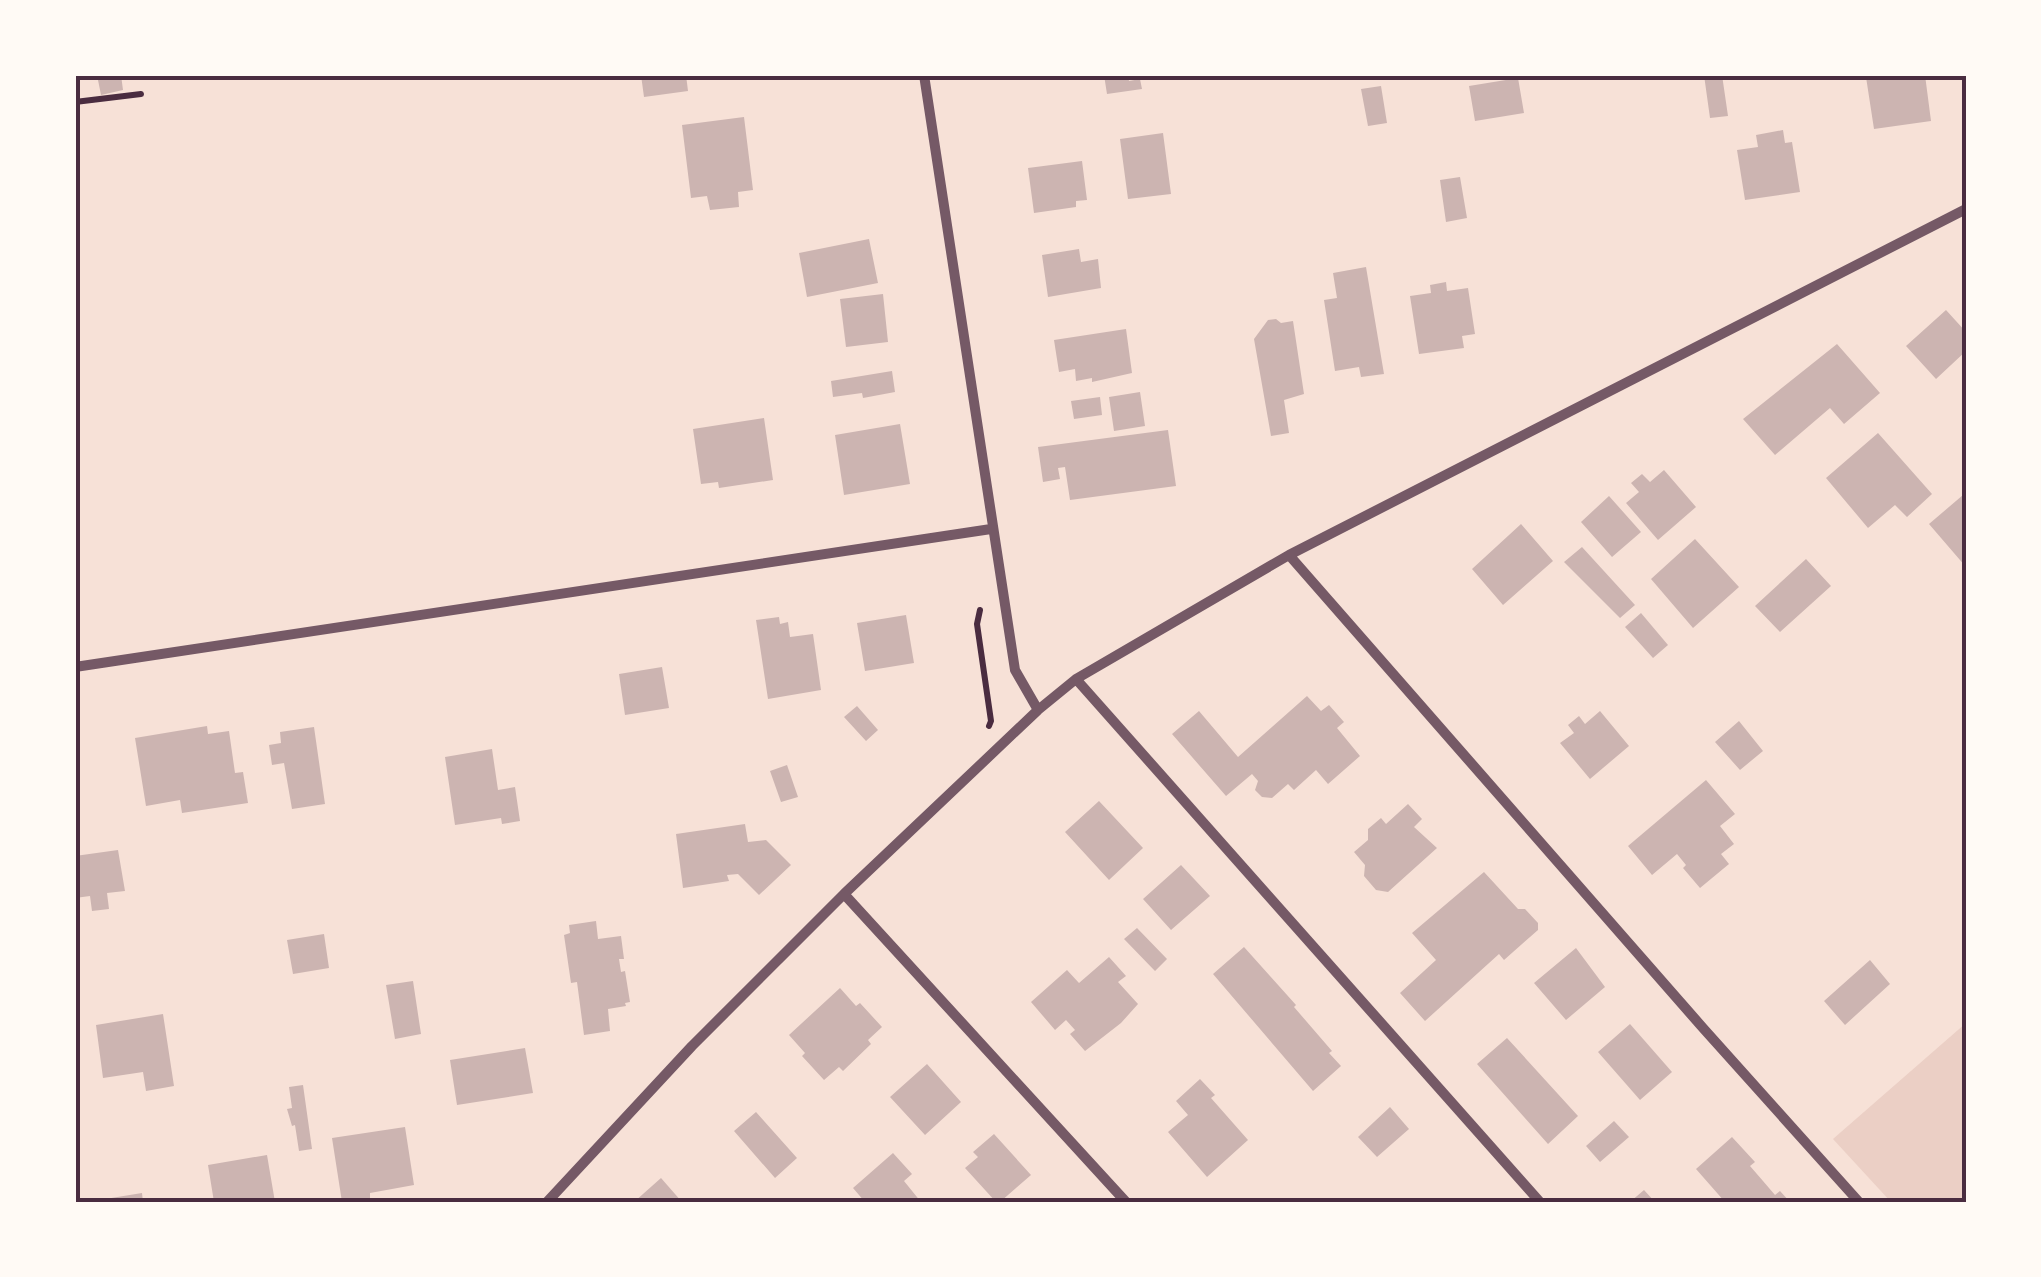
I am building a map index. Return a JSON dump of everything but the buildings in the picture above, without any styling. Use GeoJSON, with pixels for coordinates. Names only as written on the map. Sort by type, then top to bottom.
{"type":"FeatureCollection","features":[{"type":"Feature","properties":{"kind":"street"},"geometry":{"type":"LineString","coordinates":[[924,75],[1014,670],[1038,710]]}},
{"type":"Feature","properties":{"kind":"street"},"geometry":{"type":"LineString","coordinates":[[547,1202],[692,1046],[844,894],[1038,710],[1076,679],[1289,554],[1966,209]]}},
{"type":"Feature","properties":{"kind":"street"},"geometry":{"type":"LineString","coordinates":[[75,667],[991,529]]}},
{"type":"Feature","properties":{"kind":"street"},"geometry":{"type":"LineString","coordinates":[[1289,554],[1859,1202]]}},
{"type":"Feature","properties":{"kind":"street"},"geometry":{"type":"LineString","coordinates":[[1076,679],[1540,1202]]}},
{"type":"Feature","properties":{"kind":"street"},"geometry":{"type":"LineString","coordinates":[[844,894],[1126,1202]]}},
{"type":"Feature","properties":{"kind":"path"},"geometry":{"type":"LineString","coordinates":[[75,102],[141,94]]}},
{"type":"Feature","properties":{"kind":"shaded area"},"geometry":{"type":"Polygon","coordinates":[[[1966,1023],[1966,1202],[1891,1202],[1833,1139],[1966,1023]]]}}]}
